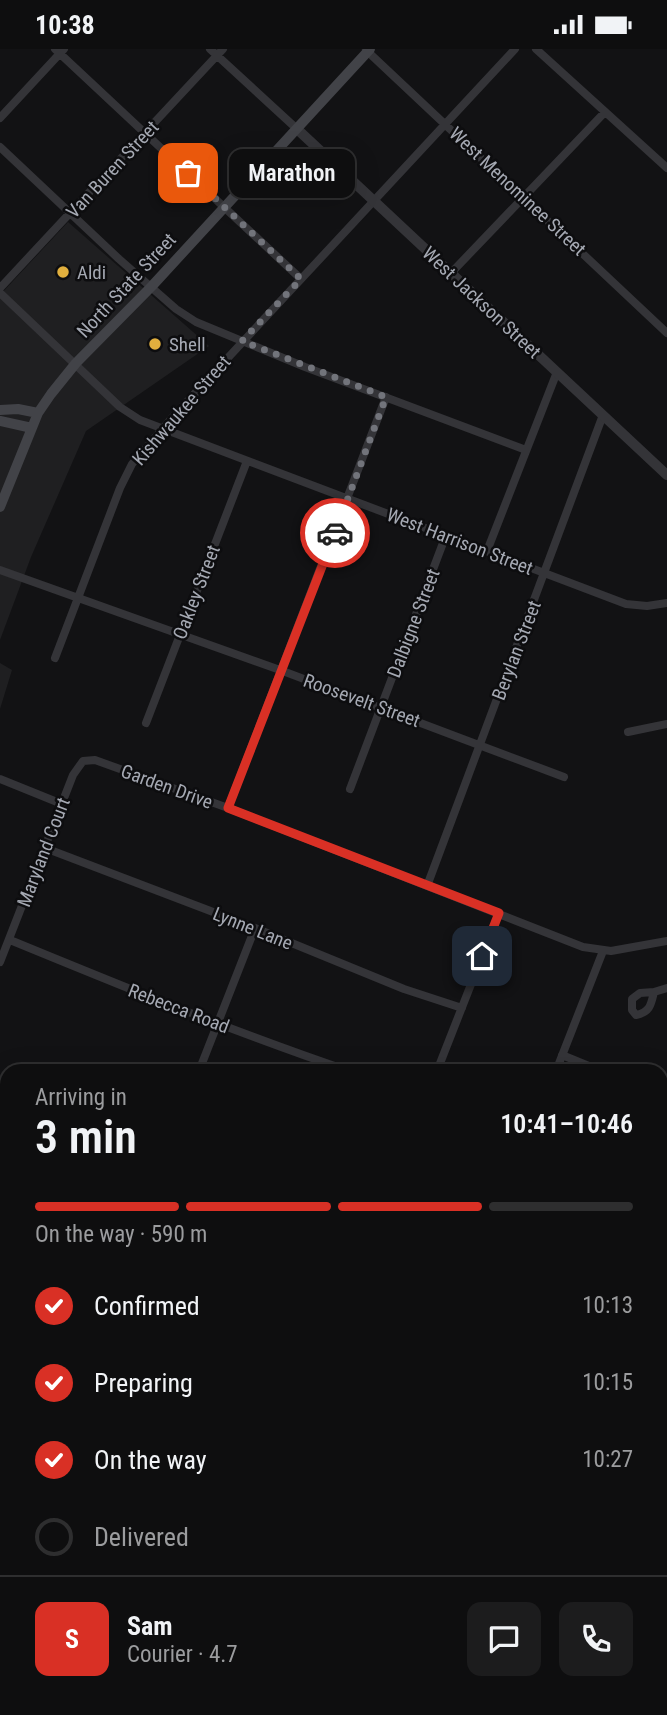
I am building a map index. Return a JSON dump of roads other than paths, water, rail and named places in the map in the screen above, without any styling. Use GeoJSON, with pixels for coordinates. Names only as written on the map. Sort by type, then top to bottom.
{"type":"FeatureCollection","features":[{"type":"Feature","properties":{"kind":"main road","name":"North State Street"},"geometry":{"type":"LineString","coordinates":[[0,507],[38,413],[76,363],[152,286],[368,50]]}},
{"type":"Feature","properties":{"kind":"main road"},"geometry":{"type":"LineString","coordinates":[[0,410],[18,409],[38,413]]}},
{"type":"Feature","properties":{"kind":"main road"},"geometry":{"type":"LineString","coordinates":[[0,421],[32,428]]}},
{"type":"Feature","properties":{"kind":"street","name":"Kishwaukee Street"},"geometry":{"type":"LineString","coordinates":[[55,658],[76,598],[132,464],[242,341],[515,49]]}},
{"type":"Feature","properties":{"kind":"street"},"geometry":{"type":"LineString","coordinates":[[536,49],[667,168]]}},
{"type":"Feature","properties":{"kind":"street"},"geometry":{"type":"LineString","coordinates":[[0,118],[60,50],[301,279]]}},
{"type":"Feature","properties":{"kind":"street","name":"West Menominee Street"},"geometry":{"type":"LineString","coordinates":[[368,50],[667,333]]}},
{"type":"Feature","properties":{"kind":"street"},"geometry":{"type":"LineString","coordinates":[[216,51],[297,129]]}},
{"type":"Feature","properties":{"kind":"street","name":"Van Buren Street"},"geometry":{"type":"LineString","coordinates":[[0,290],[145,133],[216,51]]}},
{"type":"Feature","properties":{"kind":"street"},"geometry":{"type":"LineString","coordinates":[[452,272],[605,112]]}},
{"type":"Feature","properties":{"kind":"street","name":"West Jackson Street"},"geometry":{"type":"LineString","coordinates":[[297,129],[667,475]]}},
{"type":"Feature","properties":{"kind":"street"},"geometry":{"type":"LineString","coordinates":[[0,147],[176,309],[196,322],[526,450]]}},
{"type":"Feature","properties":{"kind":"street","name":"West Harrison Street"},"geometry":{"type":"LineString","coordinates":[[0,290],[128,413],[161,429],[626,604],[647,606],[667,603]]}},
{"type":"Feature","properties":{"kind":"street"},"geometry":{"type":"LineString","coordinates":[[487,551],[557,372]]}},
{"type":"Feature","properties":{"kind":"street"},"geometry":{"type":"LineString","coordinates":[[228,808],[386,397]]}},
{"type":"Feature","properties":{"kind":"street","name":"Berylan Street"},"geometry":{"type":"LineString","coordinates":[[427,885],[603,415]]}},
{"type":"Feature","properties":{"kind":"street","name":"Oakley Street"},"geometry":{"type":"LineString","coordinates":[[146,723],[247,461]]}},
{"type":"Feature","properties":{"kind":"street","name":"Dalbigne Street"},"geometry":{"type":"LineString","coordinates":[[350,789],[446,535]]}},
{"type":"Feature","properties":{"kind":"street","name":"Roosevelt Street"},"geometry":{"type":"LineString","coordinates":[[0,570],[280,670],[565,777]]}},
{"type":"Feature","properties":{"kind":"street"},"geometry":{"type":"LineString","coordinates":[[628,732],[667,723]]}},
{"type":"Feature","properties":{"kind":"street","name":"Maryland Court"},"geometry":{"type":"LineString","coordinates":[[0,963],[76,768],[88,760],[102,762]]}},
{"type":"Feature","properties":{"kind":"street","name":"Garden Drive"},"geometry":{"type":"LineString","coordinates":[[102,762],[228,808],[583,947],[603,951],[667,941]]}},
{"type":"Feature","properties":{"kind":"street"},"geometry":{"type":"LineString","coordinates":[[0,779],[62,804]]}},
{"type":"Feature","properties":{"kind":"street","name":"Lynne Lane"},"geometry":{"type":"LineString","coordinates":[[45,848],[255,928],[404,989],[462,1008]]}},
{"type":"Feature","properties":{"kind":"street"},"geometry":{"type":"LineString","coordinates":[[440,1064],[499,913]]}},
{"type":"Feature","properties":{"kind":"street"},"geometry":{"type":"LineString","coordinates":[[203,1064],[255,928]]}},
{"type":"Feature","properties":{"kind":"street","name":"Rebecca Road"},"geometry":{"type":"LineString","coordinates":[[10,940],[145,996],[328,1064]]}},
{"type":"Feature","properties":{"kind":"street"},"geometry":{"type":"LineString","coordinates":[[559,1064],[603,951]]}},
{"type":"Feature","properties":{"kind":"street"},"geometry":{"type":"LineString","coordinates":[[654,992],[667,988]]}},
{"type":"Feature","properties":{"kind":"street"},"geometry":{"type":"LineString","coordinates":[[562,1055],[584,1064]]}},
{"type":"Feature","properties":{"kind":"place","name":"Marathon"},"geometry":{"type":"Point","coordinates":[188,173]}},
{"type":"Feature","properties":{"kind":"place","name":"Aldi"},"geometry":{"type":"Point","coordinates":[63,272]}},
{"type":"Feature","properties":{"kind":"place","name":"Shell"},"geometry":{"type":"Point","coordinates":[155,344]}}]}
